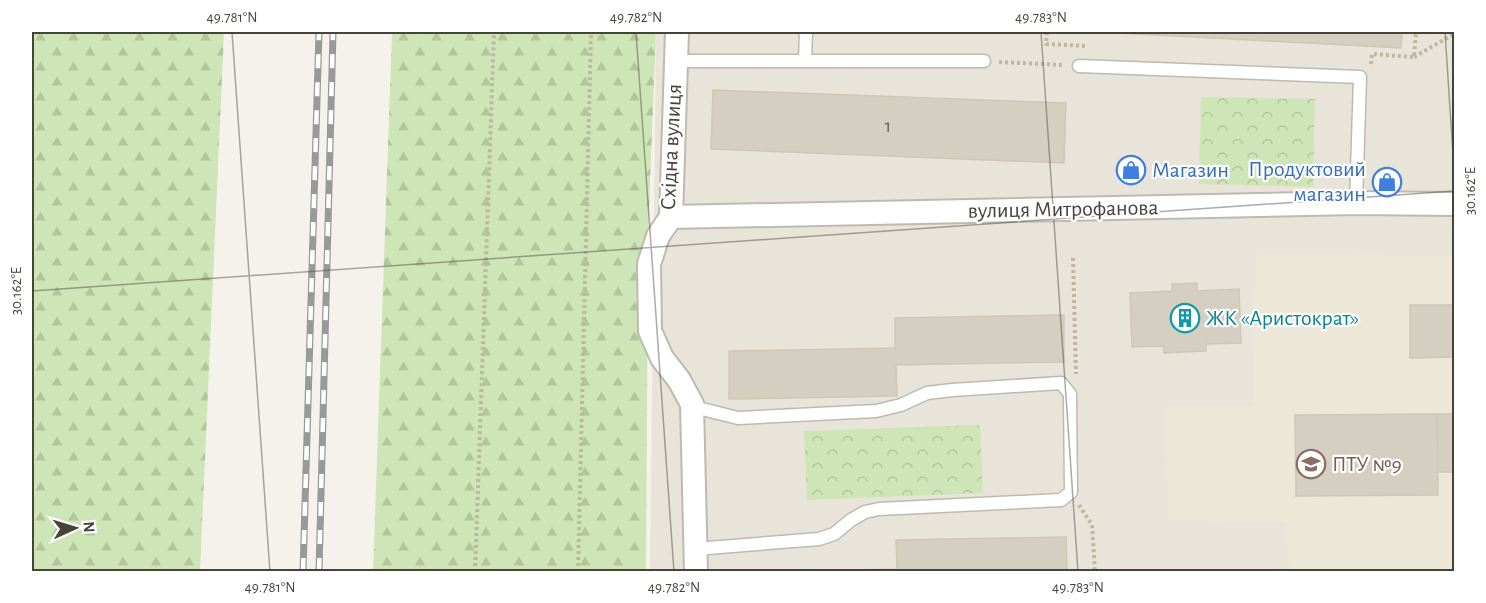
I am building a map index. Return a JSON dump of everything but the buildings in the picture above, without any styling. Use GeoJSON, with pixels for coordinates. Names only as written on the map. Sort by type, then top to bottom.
{"type":"FeatureCollection","features":[{"type":"Feature","properties":{"kind":"street","name":"Східна вулиця"},"geometry":{"type":"LineString","coordinates":[[677,32],[671,217],[658,236],[649,264],[650,331],[662,358],[679,380],[692,404],[696,572]]}},
{"type":"Feature","properties":{"kind":"street","name":"вулиця Митрофанова"},"geometry":{"type":"LineString","coordinates":[[671,217],[1356,203],[1455,204]]}},
{"type":"Feature","properties":{"kind":"lane"},"geometry":{"type":"LineString","coordinates":[[805,60],[806,32]]}},
{"type":"Feature","properties":{"kind":"lane"},"geometry":{"type":"LineString","coordinates":[[675,61],[984,61]]}},
{"type":"Feature","properties":{"kind":"lane"},"geometry":{"type":"LineString","coordinates":[[1079,66],[1360,77],[1356,203]]}},
{"type":"Feature","properties":{"kind":"lane"},"geometry":{"type":"LineString","coordinates":[[692,404],[702,410],[738,418],[876,411],[901,405],[927,393],[964,389],[1061,383],[1070,394],[1071,492],[1061,500],[879,509],[865,513],[851,520],[834,534],[819,539],[695,549]]}},
{"type":"Feature","properties":{"kind":"path"},"geometry":{"type":"LineString","coordinates":[[475,572],[494,32]]}},
{"type":"Feature","properties":{"kind":"path"},"geometry":{"type":"LineString","coordinates":[[578,572],[591,32]]}},
{"type":"Feature","properties":{"kind":"path"},"geometry":{"type":"LineString","coordinates":[[1414,57],[1416,32]]}},
{"type":"Feature","properties":{"kind":"path"},"geometry":{"type":"LineString","coordinates":[[1370,67],[1372,54],[1414,57],[1455,34]]}},
{"type":"Feature","properties":{"kind":"path"},"geometry":{"type":"LineString","coordinates":[[984,61],[1079,66]]}},
{"type":"Feature","properties":{"kind":"path"},"geometry":{"type":"LineString","coordinates":[[1070,394],[1076,373],[1073,258]]}},
{"type":"Feature","properties":{"kind":"path"},"geometry":{"type":"LineString","coordinates":[[1071,492],[1092,525],[1095,572]]}},
{"type":"Feature","properties":{"kind":"shaded area"},"geometry":{"type":"Polygon","coordinates":[[[656,32],[1454,32],[1454,571],[650,571],[656,32]]]}},
{"type":"Feature","properties":{"kind":"shaded area","name":"ПТУ №9"},"geometry":{"type":"Polygon","coordinates":[[[1256,254],[1454,256],[1454,571],[1289,571],[1286,522],[1168,520],[1166,407],[1253,406],[1256,254]]]}},
{"type":"Feature","properties":{"kind":"green space"},"geometry":{"type":"Polygon","coordinates":[[[32,32],[224,32],[200,571],[32,571],[32,32]]]}},
{"type":"Feature","properties":{"kind":"green space"},"geometry":{"type":"Polygon","coordinates":[[[392,32],[656,32],[648,232],[646,571],[373,572],[392,32]]]}},
{"type":"Feature","properties":{"kind":"green space"},"geometry":{"type":"Polygon","coordinates":[[[1201,97],[1315,99],[1313,187],[1199,184],[1201,97]]]}},
{"type":"Feature","properties":{"kind":"green space"},"geometry":{"type":"Polygon","coordinates":[[[980,425],[983,493],[807,500],[804,431],[980,425]]]}},
{"type":"Feature","properties":{"kind":"railway"},"geometry":{"type":"LineString","coordinates":[[303,572],[319,32]]}},
{"type":"Feature","properties":{"kind":"railway"},"geometry":{"type":"LineString","coordinates":[[319,572],[333,32]]}},
{"type":"Feature","properties":{"kind":"place","name":"Магазин"},"geometry":{"type":"Point","coordinates":[1131,170]}},
{"type":"Feature","properties":{"kind":"place","name":"Продуктовий магазин"},"geometry":{"type":"Point","coordinates":[1387,182]}},
{"type":"Feature","properties":{"kind":"place","name":"ЖК «Аристократ»"},"geometry":{"type":"Point","coordinates":[1185,318]}},
{"type":"Feature","properties":{"kind":"place","name":"ПТУ №9"},"geometry":{"type":"Point","coordinates":[1311,464]}}]}
